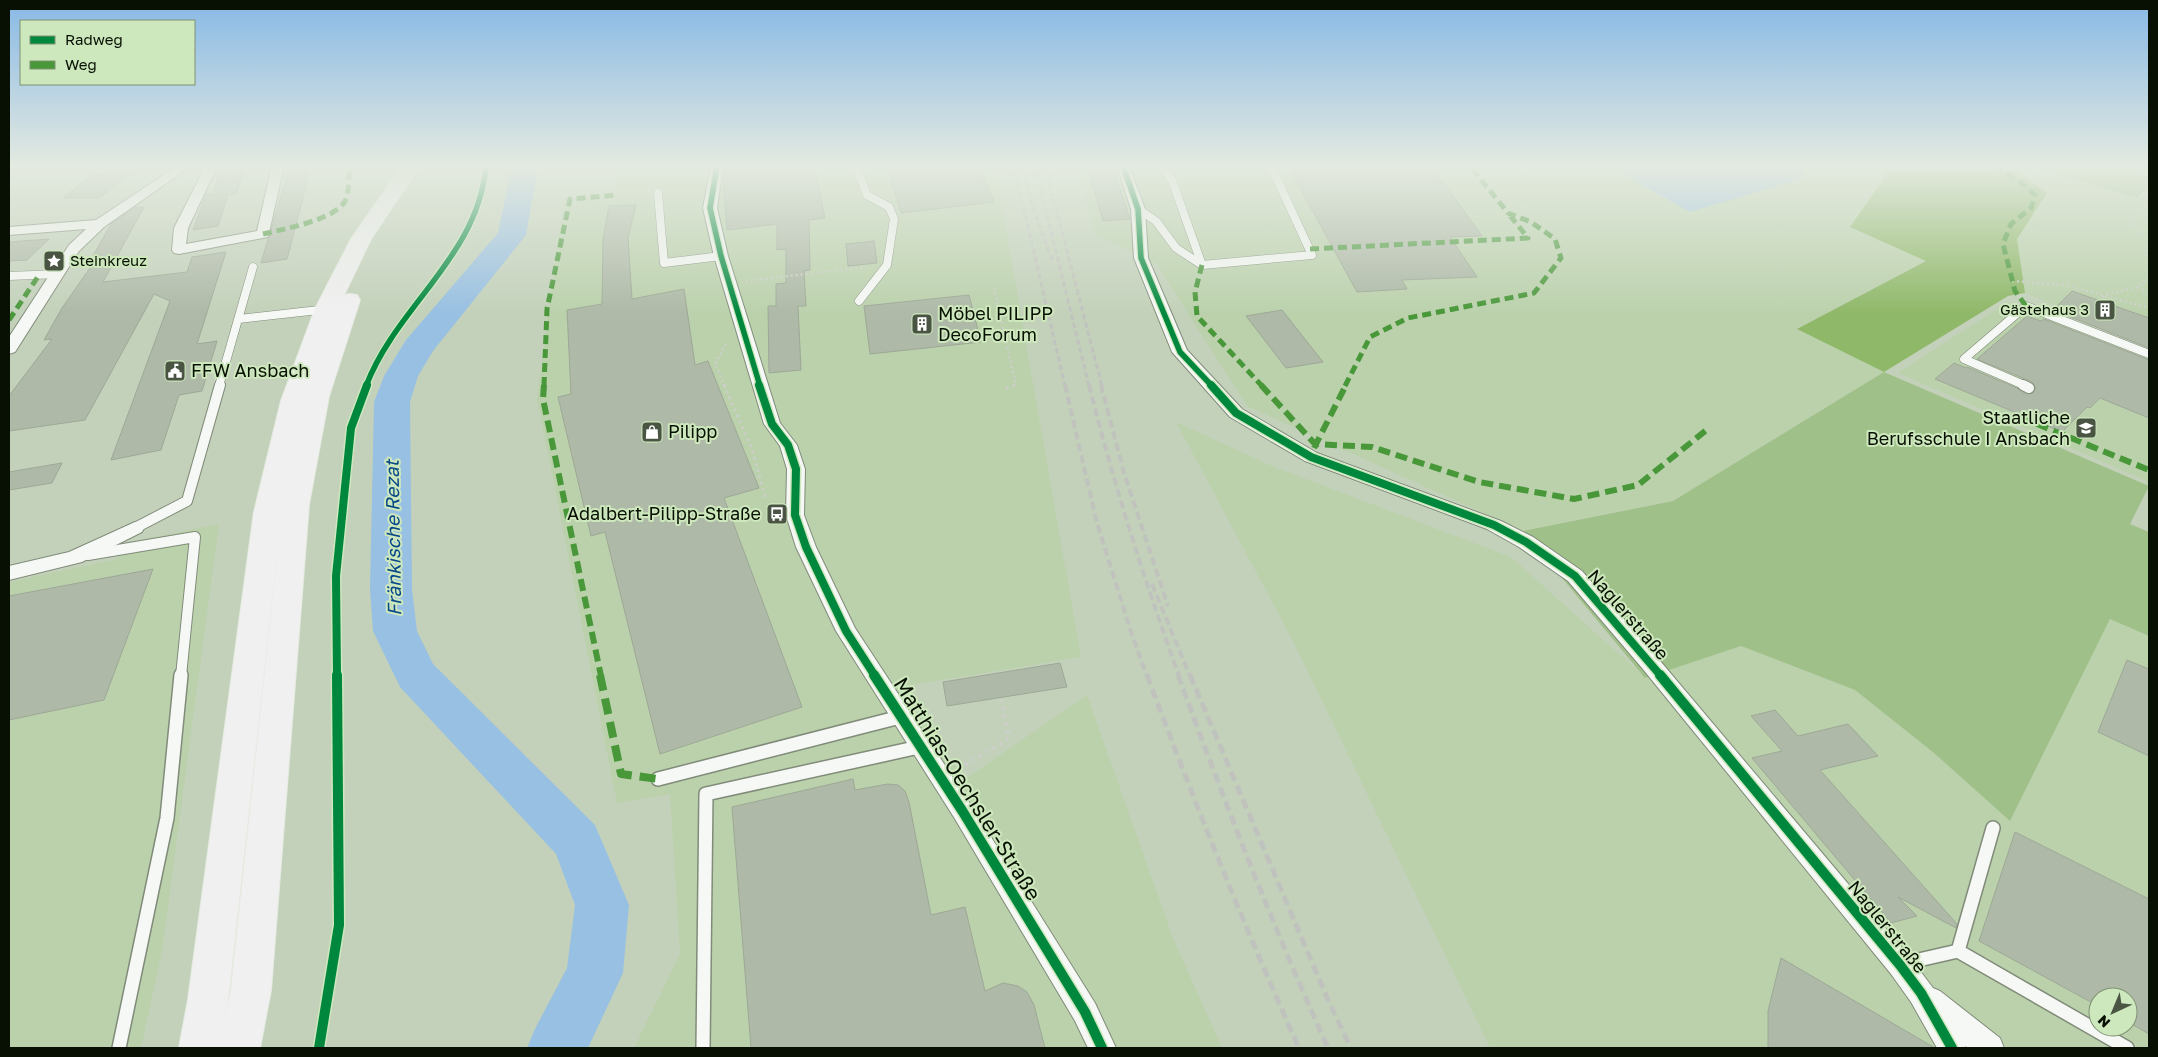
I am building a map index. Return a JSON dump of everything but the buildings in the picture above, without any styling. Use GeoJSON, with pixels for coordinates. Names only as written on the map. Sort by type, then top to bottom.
{"type":"FeatureCollection","features":[{"type":"Feature","properties":{"kind":"main road"},"geometry":{"type":"LineString","coordinates":[[198,1048],[208,1000],[268,512],[293,401],[336,308],[361,239],[377,215]]}},
{"type":"Feature","properties":{"kind":"main road"},"geometry":{"type":"LineString","coordinates":[[239,1048],[251,990],[296,504],[336,308],[395,215]]}},
{"type":"Feature","properties":{"kind":"street"},"geometry":{"type":"LineString","coordinates":[[9,349],[74,248],[99,224],[112,215]]}},
{"type":"Feature","properties":{"kind":"street"},"geometry":{"type":"LineString","coordinates":[[187,215],[181,228],[179,250],[263,234],[267,215]]}},
{"type":"Feature","properties":{"kind":"street"},"geometry":{"type":"LineString","coordinates":[[712,215],[729,282]]}},
{"type":"Feature","properties":{"kind":"street","name":"Naglerstraße"},"geometry":{"type":"LineString","coordinates":[[1138,215],[1141,258],[1180,352],[1236,413],[1311,457],[1494,525],[1526,542],[1575,576],[1650,662],[1900,964],[1921,993],[1952,1048]]}},
{"type":"Feature","properties":{"kind":"street"},"geometry":{"type":"LineString","coordinates":[[9,231],[99,224]]}},
{"type":"Feature","properties":{"kind":"street","name":"Matthias-Oechsler-Straße"},"geometry":{"type":"LineString","coordinates":[[729,282],[764,404],[772,424],[788,445],[796,469],[795,515],[806,547],[846,630],[1085,1012],[1102,1048]]}},
{"type":"Feature","properties":{"kind":"street"},"geometry":{"type":"LineString","coordinates":[[9,572],[75,557],[135,528]]}},
{"type":"Feature","properties":{"kind":"street"},"geometry":{"type":"LineString","coordinates":[[1921,993],[1990,1048]]}},
{"type":"Feature","properties":{"kind":"lane"},"geometry":{"type":"LineString","coordinates":[[660,215],[664,263],[721,256]]}},
{"type":"Feature","properties":{"kind":"lane"},"geometry":{"type":"LineString","coordinates":[[859,301],[887,265],[894,219],[892,215]]}},
{"type":"Feature","properties":{"kind":"lane"},"geometry":{"type":"LineString","coordinates":[[1151,215],[1162,225],[1173,246],[1202,265],[1312,254],[1294,215]]}},
{"type":"Feature","properties":{"kind":"lane"},"geometry":{"type":"LineString","coordinates":[[1184,215],[1202,265]]}},
{"type":"Feature","properties":{"kind":"lane"},"geometry":{"type":"LineString","coordinates":[[135,528],[187,501],[253,267]]}},
{"type":"Feature","properties":{"kind":"lane"},"geometry":{"type":"LineString","coordinates":[[9,276],[58,274]]}},
{"type":"Feature","properties":{"kind":"lane"},"geometry":{"type":"LineString","coordinates":[[2029,388],[1964,359],[2026,306],[2149,354]]}},
{"type":"Feature","properties":{"kind":"lane"},"geometry":{"type":"LineString","coordinates":[[239,319],[336,308]]}},
{"type":"Feature","properties":{"kind":"lane"},"geometry":{"type":"LineString","coordinates":[[75,557],[195,537],[167,818],[119,1048]]}},
{"type":"Feature","properties":{"kind":"lane"},"geometry":{"type":"LineString","coordinates":[[658,780],[900,717]]}},
{"type":"Feature","properties":{"kind":"lane"},"geometry":{"type":"LineString","coordinates":[[703,1048],[706,794],[919,747]]}},
{"type":"Feature","properties":{"kind":"lane"},"geometry":{"type":"LineString","coordinates":[[1958,951],[1992,828]]}},
{"type":"Feature","properties":{"kind":"lane"},"geometry":{"type":"LineString","coordinates":[[1900,964],[1958,951],[2127,1048]]}},
{"type":"Feature","properties":{"kind":"path"},"geometry":{"type":"LineString","coordinates":[[2137,215],[2131,222],[2149,242]]}},
{"type":"Feature","properties":{"kind":"path"},"geometry":{"type":"LineString","coordinates":[[2149,246],[2145,251],[2149,261]]}},
{"type":"Feature","properties":{"kind":"path"},"geometry":{"type":"LineString","coordinates":[[729,282],[887,265]]}},
{"type":"Feature","properties":{"kind":"path"},"geometry":{"type":"LineString","coordinates":[[2100,301],[2105,295],[2138,288],[2149,276]]}},
{"type":"Feature","properties":{"kind":"path"},"geometry":{"type":"LineString","coordinates":[[2012,281],[2039,281],[2070,285],[2149,308]]}},
{"type":"Feature","properties":{"kind":"path"},"geometry":{"type":"LineString","coordinates":[[994,288],[1016,385],[1006,388]]}},
{"type":"Feature","properties":{"kind":"path"},"geometry":{"type":"LineString","coordinates":[[2138,288],[2149,293]]}},
{"type":"Feature","properties":{"kind":"path"},"geometry":{"type":"LineString","coordinates":[[729,339],[715,364],[752,450],[765,498]]}},
{"type":"Feature","properties":{"kind":"path"},"geometry":{"type":"LineString","coordinates":[[941,780],[1009,738],[1001,698]]}},
{"type":"Feature","properties":{"kind":"shaded area"},"geometry":{"type":"Polygon","coordinates":[[[562,215],[1004,215],[1081,657],[899,687],[965,779],[1087,695],[1173,938],[1222,1048],[634,1048],[680,954],[670,794],[617,803],[537,398],[562,215]]]}},
{"type":"Feature","properties":{"kind":"shaded area"},"geometry":{"type":"Polygon","coordinates":[[[1090,215],[1906,215],[1926,260],[1797,329],[1884,372],[1673,501],[1523,531],[1247,406],[1156,263],[1096,235],[1090,215]]]}},
{"type":"Feature","properties":{"kind":"shaded area"},"geometry":{"type":"Polygon","coordinates":[[[2032,215],[2149,215],[2149,342],[2025,293],[2017,239],[2032,215]]]}},
{"type":"Feature","properties":{"kind":"shaded area","name":"Staatliche Berufsschule I Ansbach"},"geometry":{"type":"Polygon","coordinates":[[[2008,302],[2149,358],[2149,482],[1898,373],[2008,302]]]}},
{"type":"Feature","properties":{"kind":"shaded area"},"geometry":{"type":"Polygon","coordinates":[[[1884,372],[2149,486],[2130,524],[2149,532],[2149,636],[2110,619],[2010,821],[1934,753],[1855,690],[1741,646],[1645,678],[1523,531],[1673,501],[1884,372]]]}},
{"type":"Feature","properties":{"kind":"shaded area"},"geometry":{"type":"Polygon","coordinates":[[[1176,422],[1272,466],[1511,557],[1645,677],[1741,646],[1855,690],[1934,753],[2010,821],[2110,619],[2149,636],[2149,1048],[1490,1048],[1294,643],[1176,422]]]}},
{"type":"Feature","properties":{"kind":"shaded area"},"geometry":{"type":"Polygon","coordinates":[[[219,524],[162,951],[141,1048],[9,1048],[9,582],[117,559],[124,543],[219,524]]]}},
{"type":"Feature","properties":{"kind":"green space"},"geometry":{"type":"Polygon","coordinates":[[[1858,215],[2032,215],[2017,239],[2025,293],[2008,296],[1884,372],[1797,329],[1926,261],[1850,227],[1858,215]]]}},
{"type":"Feature","properties":{"kind":"waterway","name":"Fränkische Rezat"},"geometry":{"type":"LineString","coordinates":[[516,215],[512,235],[418,347],[401,376],[392,402],[391,589],[395,631],[416,675],[577,841],[602,905],[595,973],[557,1048]]}},
{"type":"Feature","properties":{"kind":"railway"},"geometry":{"type":"LineString","coordinates":[[1025,215],[1065,386]]}},
{"type":"Feature","properties":{"kind":"railway"},"geometry":{"type":"LineString","coordinates":[[1036,215],[1053,262]]}},
{"type":"Feature","properties":{"kind":"railway"},"geometry":{"type":"LineString","coordinates":[[1047,215],[1089,386]]}},
{"type":"Feature","properties":{"kind":"railway"},"geometry":{"type":"LineString","coordinates":[[1058,215],[1102,386]]}},
{"type":"Feature","properties":{"kind":"railway"},"geometry":{"type":"LineString","coordinates":[[1065,385],[1097,523],[1132,635],[1147,676]]}},
{"type":"Feature","properties":{"kind":"railway"},"geometry":{"type":"LineString","coordinates":[[1089,385],[1130,532],[1179,676]]}},
{"type":"Feature","properties":{"kind":"railway"},"geometry":{"type":"LineString","coordinates":[[1101,385],[1124,473],[1168,606]]}},
{"type":"Feature","properties":{"kind":"railway"},"geometry":{"type":"LineString","coordinates":[[1152,584],[1190,676]]}},
{"type":"Feature","properties":{"kind":"railway"},"geometry":{"type":"LineString","coordinates":[[1147,675],[1220,863],[1299,1048]]}},
{"type":"Feature","properties":{"kind":"railway"},"geometry":{"type":"LineString","coordinates":[[1178,675],[1250,863],[1328,1048]]}},
{"type":"Feature","properties":{"kind":"railway"},"geometry":{"type":"LineString","coordinates":[[1190,675],[1328,1000],[1351,1048]]}},
{"type":"Feature","properties":{"kind":"marked path"},"geometry":{"type":"LineString","coordinates":[[263,234],[295,226],[324,215]]}},
{"type":"Feature","properties":{"kind":"marked path"},"geometry":{"type":"LineString","coordinates":[[567,215],[547,309],[543,399],[621,774],[658,779]]}},
{"type":"Feature","properties":{"kind":"marked path"},"geometry":{"type":"LineString","coordinates":[[1310,249],[1528,238],[1510,215]]}},
{"type":"Feature","properties":{"kind":"marked path"},"geometry":{"type":"LineString","coordinates":[[1314,448],[1370,337],[1408,318],[1534,293],[1561,258],[1555,239],[1531,222],[1514,215]]}},
{"type":"Feature","properties":{"kind":"marked path"},"geometry":{"type":"LineString","coordinates":[[2022,215],[2011,224],[2003,244],[2015,291],[2026,306]]}},
{"type":"Feature","properties":{"kind":"marked path"},"geometry":{"type":"LineString","coordinates":[[1202,265],[1195,292],[1197,316],[1315,444],[1372,447],[1479,482],[1574,499],[1638,485],[1709,428]]}},
{"type":"Feature","properties":{"kind":"marked path"},"geometry":{"type":"LineString","coordinates":[[9,320],[39,275]]}},
{"type":"Feature","properties":{"kind":"marked path"},"geometry":{"type":"LineString","coordinates":[[2020,417],[2149,470]]}},
{"type":"Feature","properties":{"kind":"cycle path"},"geometry":{"type":"LineString","coordinates":[[319,1048],[339,925],[336,576],[351,428],[370,377],[398,327],[452,257],[469,229],[474,215]]}},
{"type":"Feature","properties":{"kind":"cycle path"},"geometry":{"type":"LineString","coordinates":[[712,215],[721,256],[765,404],[772,424],[788,445],[796,469],[795,515],[806,547],[846,631],[963,812],[1085,1012],[1102,1048]]}},
{"type":"Feature","properties":{"kind":"cycle path"},"geometry":{"type":"LineString","coordinates":[[1138,215],[1141,258],[1180,352],[1236,413],[1311,457],[1494,525],[1526,542],[1575,576],[1649,662],[1900,965],[1921,993],[1952,1048]]}},
{"type":"Feature","properties":{"kind":"place","name":"Steinkreuz"},"geometry":{"type":"Point","coordinates":[54,261]}},
{"type":"Feature","properties":{"kind":"place","name":"Gästehaus 3"},"geometry":{"type":"Point","coordinates":[2105,310]}},
{"type":"Feature","properties":{"kind":"place","name":"Möbel PILIPP DecoForum"},"geometry":{"type":"Point","coordinates":[922,324]}},
{"type":"Feature","properties":{"kind":"place","name":"FFW Ansbach"},"geometry":{"type":"Point","coordinates":[175,371]}},
{"type":"Feature","properties":{"kind":"place","name":"Staatliche Berufsschule I Ansbach"},"geometry":{"type":"Point","coordinates":[2086,428]}},
{"type":"Feature","properties":{"kind":"place","name":"Pilipp"},"geometry":{"type":"Point","coordinates":[652,432]}},
{"type":"Feature","properties":{"kind":"place","name":"Adalbert-Pilipp-Straße"},"geometry":{"type":"Point","coordinates":[777,514]}}]}
